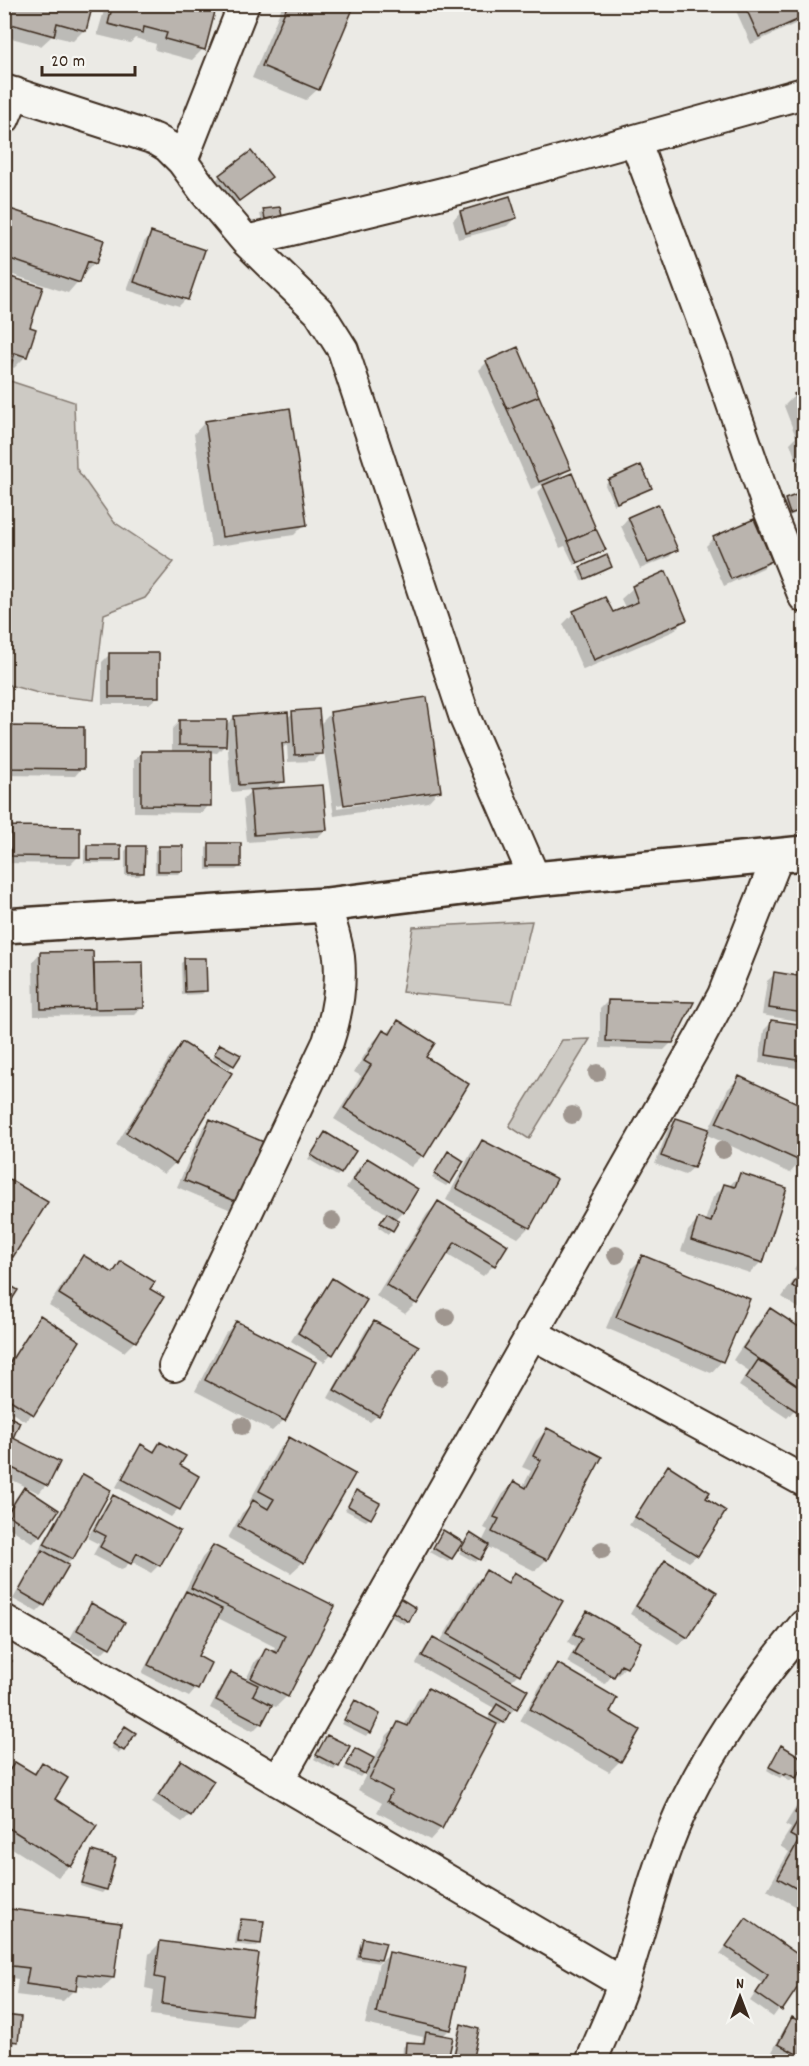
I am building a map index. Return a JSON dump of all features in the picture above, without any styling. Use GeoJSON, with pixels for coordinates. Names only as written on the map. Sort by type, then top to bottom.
{"type":"FeatureCollection","features":[{"type":"Feature","properties":{"kind":"street"},"geometry":{"type":"LineString","coordinates":[[182,161],[244,4]]}},
{"type":"Feature","properties":{"kind":"street"},"geometry":{"type":"LineString","coordinates":[[246,241],[459,189],[804,93]]}},
{"type":"Feature","properties":{"kind":"street"},"geometry":{"type":"LineString","coordinates":[[8,101],[155,139],[167,146],[182,161],[246,241],[319,312],[343,350],[465,718],[535,879]]}},
{"type":"Feature","properties":{"kind":"street"},"geometry":{"type":"LineString","coordinates":[[635,140],[714,352],[767,505],[804,597]]}},
{"type":"Feature","properties":{"kind":"street"},"geometry":{"type":"LineString","coordinates":[[4,926],[326,905],[535,879],[791,855]]}},
{"type":"Feature","properties":{"kind":"street"},"geometry":{"type":"LineString","coordinates":[[278,1781],[723,995],[791,855]]}},
{"type":"Feature","properties":{"kind":"street"},"geometry":{"type":"LineString","coordinates":[[174,1366],[328,1041],[335,1019],[339,989],[339,956],[326,905]]}},
{"type":"Feature","properties":{"kind":"street"},"geometry":{"type":"LineString","coordinates":[[531,1333],[804,1481]]}},
{"type":"Feature","properties":{"kind":"street"},"geometry":{"type":"LineString","coordinates":[[4,1620],[623,1983]]}},
{"type":"Feature","properties":{"kind":"street"},"geometry":{"type":"LineString","coordinates":[[591,2061],[623,1983],[666,1850],[687,1799],[726,1732],[770,1666],[804,1625]]}},
{"type":"Feature","properties":{"kind":"shaded area"},"geometry":{"type":"Polygon","coordinates":[[[4,379],[74,402],[76,468],[114,522],[174,562],[145,598],[104,614],[94,700],[42,694],[5,684],[4,379]]]}},
{"type":"Feature","properties":{"kind":"shaded area"},"geometry":{"type":"Polygon","coordinates":[[[532,921],[512,1003],[402,992],[413,927],[532,921]]]}},
{"type":"Feature","properties":{"kind":"shaded area"},"geometry":{"type":"Polygon","coordinates":[[[590,1039],[529,1139],[509,1126],[562,1040],[590,1039]]]}},
{"type":"Feature","properties":{"kind":"building"},"geometry":{"type":"Polygon","coordinates":[[[4,4],[93,4],[86,31],[57,23],[54,36],[4,22],[4,4]]]}},
{"type":"Feature","properties":{"kind":"building"},"geometry":{"type":"Polygon","coordinates":[[[113,4],[217,4],[205,50],[165,39],[167,33],[144,27],[143,33],[108,24],[113,4]]]}},
{"type":"Feature","properties":{"kind":"building"},"geometry":{"type":"Polygon","coordinates":[[[288,4],[355,4],[319,90],[262,66],[288,4]]]}},
{"type":"Feature","properties":{"kind":"building"},"geometry":{"type":"Polygon","coordinates":[[[744,4],[804,4],[804,17],[759,37],[744,4]]]}},
{"type":"Feature","properties":{"kind":"building"},"geometry":{"type":"Polygon","coordinates":[[[251,151],[272,177],[239,201],[219,175],[251,151]]]}},
{"type":"Feature","properties":{"kind":"building"},"geometry":{"type":"Polygon","coordinates":[[[510,196],[517,218],[466,233],[460,211],[510,196]]]}},
{"type":"Feature","properties":{"kind":"building"},"geometry":{"type":"Polygon","coordinates":[[[4,207],[104,240],[96,264],[88,261],[80,283],[4,257],[4,207]]]}},
{"type":"Feature","properties":{"kind":"building"},"geometry":{"type":"Polygon","coordinates":[[[280,207],[282,216],[265,219],[263,209],[280,207]]]}},
{"type":"Feature","properties":{"kind":"building"},"geometry":{"type":"Polygon","coordinates":[[[151,232],[205,250],[188,300],[134,282],[151,232]]]}},
{"type":"Feature","properties":{"kind":"building"},"geometry":{"type":"Polygon","coordinates":[[[4,275],[43,287],[30,327],[36,329],[27,357],[15,353],[7,377],[4,376],[4,275]]]}},
{"type":"Feature","properties":{"kind":"building"},"geometry":{"type":"Polygon","coordinates":[[[518,347],[539,396],[507,409],[486,361],[518,347]]]}},
{"type":"Feature","properties":{"kind":"building"},"geometry":{"type":"Polygon","coordinates":[[[804,390],[804,421],[794,394],[804,390]]]}},
{"type":"Feature","properties":{"kind":"building"},"geometry":{"type":"Polygon","coordinates":[[[539,396],[571,469],[539,482],[507,409],[539,396]]]}},
{"type":"Feature","properties":{"kind":"building"},"geometry":{"type":"Polygon","coordinates":[[[290,408],[307,525],[222,537],[205,421],[290,408]]]}},
{"type":"Feature","properties":{"kind":"building"},"geometry":{"type":"Polygon","coordinates":[[[641,465],[652,488],[617,503],[608,480],[641,465]]]}},
{"type":"Feature","properties":{"kind":"building"},"geometry":{"type":"Polygon","coordinates":[[[572,473],[596,529],[568,541],[543,485],[572,473]]]}},
{"type":"Feature","properties":{"kind":"building"},"geometry":{"type":"Polygon","coordinates":[[[804,492],[804,509],[790,514],[785,499],[804,492]]]}},
{"type":"Feature","properties":{"kind":"building"},"geometry":{"type":"Polygon","coordinates":[[[658,504],[678,550],[648,563],[628,517],[658,504]]]}},
{"type":"Feature","properties":{"kind":"building"},"geometry":{"type":"Polygon","coordinates":[[[754,519],[772,561],[731,579],[713,537],[754,519]]]}},
{"type":"Feature","properties":{"kind":"building"},"geometry":{"type":"Polygon","coordinates":[[[596,529],[606,550],[577,563],[568,541],[596,529]]]}},
{"type":"Feature","properties":{"kind":"building"},"geometry":{"type":"Polygon","coordinates":[[[607,555],[612,567],[585,579],[580,567],[607,555]]]}},
{"type":"Feature","properties":{"kind":"building"},"geometry":{"type":"Polygon","coordinates":[[[666,571],[687,620],[594,660],[573,611],[605,597],[613,612],[638,602],[632,586],[666,571]]]}},
{"type":"Feature","properties":{"kind":"building"},"geometry":{"type":"Polygon","coordinates":[[[109,653],[159,653],[159,697],[109,697],[109,653]]]}},
{"type":"Feature","properties":{"kind":"building"},"geometry":{"type":"Polygon","coordinates":[[[427,697],[441,791],[344,805],[330,712],[427,697]]]}},
{"type":"Feature","properties":{"kind":"building"},"geometry":{"type":"Polygon","coordinates":[[[319,709],[323,754],[295,755],[292,711],[319,709]]]}},
{"type":"Feature","properties":{"kind":"building"},"geometry":{"type":"Polygon","coordinates":[[[288,712],[290,743],[282,743],[285,782],[239,785],[234,716],[288,712]]]}},
{"type":"Feature","properties":{"kind":"building"},"geometry":{"type":"Polygon","coordinates":[[[179,720],[227,720],[226,746],[179,745],[179,720]]]}},
{"type":"Feature","properties":{"kind":"building"},"geometry":{"type":"Polygon","coordinates":[[[4,726],[84,727],[84,769],[4,768],[4,726]]]}},
{"type":"Feature","properties":{"kind":"building"},"geometry":{"type":"Polygon","coordinates":[[[141,751],[211,751],[211,806],[141,805],[141,751]]]}},
{"type":"Feature","properties":{"kind":"building"},"geometry":{"type":"Polygon","coordinates":[[[323,785],[327,830],[254,835],[250,790],[323,785]]]}},
{"type":"Feature","properties":{"kind":"building"},"geometry":{"type":"Polygon","coordinates":[[[4,812],[11,812],[11,856],[4,856],[4,812]]]}},
{"type":"Feature","properties":{"kind":"building"},"geometry":{"type":"Polygon","coordinates":[[[11,826],[80,827],[80,857],[11,856],[11,826]]]}},
{"type":"Feature","properties":{"kind":"building"},"geometry":{"type":"Polygon","coordinates":[[[209,843],[241,843],[241,867],[209,867],[209,843]]]}},
{"type":"Feature","properties":{"kind":"building"},"geometry":{"type":"Polygon","coordinates":[[[87,845],[121,845],[121,860],[87,860],[87,845]]]}},
{"type":"Feature","properties":{"kind":"building"},"geometry":{"type":"Polygon","coordinates":[[[128,846],[145,846],[144,873],[128,873],[128,846]]]}},
{"type":"Feature","properties":{"kind":"building"},"geometry":{"type":"Polygon","coordinates":[[[158,846],[183,846],[183,871],[158,871],[158,846]]]}},
{"type":"Feature","properties":{"kind":"building"},"geometry":{"type":"Polygon","coordinates":[[[93,951],[95,1008],[41,1009],[40,952],[93,951]]]}},
{"type":"Feature","properties":{"kind":"building"},"geometry":{"type":"Polygon","coordinates":[[[184,958],[206,958],[207,991],[185,992],[184,958]]]}},
{"type":"Feature","properties":{"kind":"building"},"geometry":{"type":"Polygon","coordinates":[[[143,962],[144,1008],[95,1009],[94,963],[143,962]]]}},
{"type":"Feature","properties":{"kind":"building"},"geometry":{"type":"Polygon","coordinates":[[[774,972],[804,977],[804,1013],[769,1008],[774,972]]]}},
{"type":"Feature","properties":{"kind":"building"},"geometry":{"type":"Polygon","coordinates":[[[608,1000],[694,1002],[673,1043],[606,1041],[608,1000]]]}},
{"type":"Feature","properties":{"kind":"building"},"geometry":{"type":"Polygon","coordinates":[[[398,1020],[435,1043],[426,1057],[469,1084],[424,1157],[344,1108],[371,1065],[364,1061],[383,1030],[390,1034],[398,1020]]]}},
{"type":"Feature","properties":{"kind":"building"},"geometry":{"type":"Polygon","coordinates":[[[771,1020],[804,1025],[804,1061],[766,1055],[771,1020]]]}},
{"type":"Feature","properties":{"kind":"building"},"geometry":{"type":"Polygon","coordinates":[[[182,1042],[232,1073],[176,1164],[126,1133],[182,1042]]]}},
{"type":"Feature","properties":{"kind":"building"},"geometry":{"type":"Polygon","coordinates":[[[220,1044],[241,1055],[234,1066],[214,1054],[220,1044]]]}},
{"type":"Feature","properties":{"kind":"building"},"geometry":{"type":"Polygon","coordinates":[[[739,1076],[804,1106],[804,1157],[802,1162],[716,1123],[739,1076]]]}},
{"type":"Feature","properties":{"kind":"building"},"geometry":{"type":"Polygon","coordinates":[[[676,1118],[709,1129],[694,1168],[661,1156],[676,1118]]]}},
{"type":"Feature","properties":{"kind":"building"},"geometry":{"type":"Polygon","coordinates":[[[210,1119],[266,1143],[240,1203],[184,1180],[210,1119]]]}},
{"type":"Feature","properties":{"kind":"building"},"geometry":{"type":"Polygon","coordinates":[[[325,1132],[356,1151],[341,1174],[311,1155],[325,1132]]]}},
{"type":"Feature","properties":{"kind":"building"},"geometry":{"type":"Polygon","coordinates":[[[482,1140],[557,1179],[530,1228],[456,1188],[482,1140]]]}},
{"type":"Feature","properties":{"kind":"building"},"geometry":{"type":"Polygon","coordinates":[[[448,1151],[464,1161],[450,1184],[434,1174],[448,1151]]]}},
{"type":"Feature","properties":{"kind":"building"},"geometry":{"type":"Polygon","coordinates":[[[367,1158],[418,1189],[404,1212],[353,1180],[367,1158]]]}},
{"type":"Feature","properties":{"kind":"building"},"geometry":{"type":"Polygon","coordinates":[[[740,1173],[787,1188],[763,1263],[691,1240],[698,1218],[711,1222],[724,1184],[735,1187],[740,1173]]]}},
{"type":"Feature","properties":{"kind":"building"},"geometry":{"type":"Polygon","coordinates":[[[4,1176],[48,1202],[13,1257],[4,1252],[4,1176]]]}},
{"type":"Feature","properties":{"kind":"building"},"geometry":{"type":"Polygon","coordinates":[[[438,1201],[508,1245],[495,1266],[455,1242],[417,1304],[386,1285],[438,1201]]]}},
{"type":"Feature","properties":{"kind":"building"},"geometry":{"type":"Polygon","coordinates":[[[387,1213],[399,1221],[393,1231],[380,1223],[387,1213]]]}},
{"type":"Feature","properties":{"kind":"building"},"geometry":{"type":"Polygon","coordinates":[[[83,1255],[113,1273],[121,1261],[155,1282],[150,1289],[164,1297],[136,1342],[59,1294],[83,1255]]]}},
{"type":"Feature","properties":{"kind":"building"},"geometry":{"type":"Polygon","coordinates":[[[642,1255],[750,1299],[723,1362],[616,1317],[642,1255]]]}},
{"type":"Feature","properties":{"kind":"building"},"geometry":{"type":"Polygon","coordinates":[[[804,1268],[804,1293],[792,1286],[804,1268]]]}},
{"type":"Feature","properties":{"kind":"building"},"geometry":{"type":"Polygon","coordinates":[[[332,1278],[367,1300],[333,1355],[298,1333],[332,1278]]]}},
{"type":"Feature","properties":{"kind":"building"},"geometry":{"type":"Polygon","coordinates":[[[4,1282],[18,1290],[4,1312],[4,1282]]]}},
{"type":"Feature","properties":{"kind":"building"},"geometry":{"type":"Polygon","coordinates":[[[770,1308],[799,1327],[804,1321],[804,1390],[743,1348],[770,1308]]]}},
{"type":"Feature","properties":{"kind":"building"},"geometry":{"type":"Polygon","coordinates":[[[40,1315],[80,1341],[34,1415],[4,1396],[4,1372],[40,1315]]]}},
{"type":"Feature","properties":{"kind":"building"},"geometry":{"type":"Polygon","coordinates":[[[236,1321],[316,1362],[285,1421],[205,1380],[236,1321]]]}},
{"type":"Feature","properties":{"kind":"building"},"geometry":{"type":"Polygon","coordinates":[[[374,1321],[419,1346],[379,1416],[334,1390],[374,1321]]]}},
{"type":"Feature","properties":{"kind":"building"},"geometry":{"type":"Polygon","coordinates":[[[758,1360],[804,1391],[804,1400],[796,1411],[746,1378],[758,1360]]]}},
{"type":"Feature","properties":{"kind":"building"},"geometry":{"type":"Polygon","coordinates":[[[4,1414],[20,1422],[13,1438],[60,1462],[48,1486],[4,1464],[4,1414]]]}},
{"type":"Feature","properties":{"kind":"building"},"geometry":{"type":"Polygon","coordinates":[[[547,1428],[602,1457],[547,1560],[492,1532],[499,1519],[494,1517],[514,1481],[526,1488],[541,1460],[533,1456],[547,1428]]]}},
{"type":"Feature","properties":{"kind":"building"},"geometry":{"type":"Polygon","coordinates":[[[289,1437],[355,1474],[304,1563],[238,1526],[253,1500],[268,1509],[274,1499],[259,1491],[289,1437]]]}},
{"type":"Feature","properties":{"kind":"building"},"geometry":{"type":"Polygon","coordinates":[[[160,1442],[186,1456],[180,1465],[199,1476],[180,1510],[122,1479],[141,1444],[154,1452],[160,1442]]]}},
{"type":"Feature","properties":{"kind":"building"},"geometry":{"type":"Polygon","coordinates":[[[668,1465],[710,1492],[706,1498],[726,1511],[698,1556],[635,1517],[668,1465]]]}},
{"type":"Feature","properties":{"kind":"building"},"geometry":{"type":"Polygon","coordinates":[[[83,1474],[111,1490],[73,1559],[44,1544],[83,1474]]]}},
{"type":"Feature","properties":{"kind":"building"},"geometry":{"type":"Polygon","coordinates":[[[24,1487],[59,1510],[41,1536],[7,1514],[24,1487]]]}},
{"type":"Feature","properties":{"kind":"building"},"geometry":{"type":"Polygon","coordinates":[[[356,1490],[380,1503],[371,1519],[348,1506],[356,1490]]]}},
{"type":"Feature","properties":{"kind":"building"},"geometry":{"type":"Polygon","coordinates":[[[113,1495],[180,1531],[160,1566],[137,1553],[131,1564],[100,1547],[106,1536],[94,1530],[113,1495]]]}},
{"type":"Feature","properties":{"kind":"building"},"geometry":{"type":"Polygon","coordinates":[[[443,1530],[463,1542],[452,1559],[433,1548],[443,1530]]]}},
{"type":"Feature","properties":{"kind":"building"},"geometry":{"type":"Polygon","coordinates":[[[470,1533],[489,1545],[480,1560],[461,1549],[470,1533]]]}},
{"type":"Feature","properties":{"kind":"building"},"geometry":{"type":"Polygon","coordinates":[[[213,1545],[335,1606],[288,1697],[251,1678],[266,1648],[277,1653],[285,1635],[191,1588],[213,1545]]]}},
{"type":"Feature","properties":{"kind":"building"},"geometry":{"type":"Polygon","coordinates":[[[42,1550],[69,1565],[45,1606],[19,1591],[42,1550]]]}},
{"type":"Feature","properties":{"kind":"building"},"geometry":{"type":"Polygon","coordinates":[[[665,1560],[717,1592],[688,1638],[636,1606],[665,1560]]]}},
{"type":"Feature","properties":{"kind":"building"},"geometry":{"type":"Polygon","coordinates":[[[486,1570],[508,1583],[514,1572],[563,1601],[520,1675],[448,1634],[486,1570]]]}},
{"type":"Feature","properties":{"kind":"building"},"geometry":{"type":"Polygon","coordinates":[[[186,1591],[222,1609],[198,1656],[211,1663],[198,1690],[148,1665],[186,1591]]]}},
{"type":"Feature","properties":{"kind":"building"},"geometry":{"type":"Polygon","coordinates":[[[398,1597],[416,1608],[409,1622],[391,1611],[398,1597]]]}},
{"type":"Feature","properties":{"kind":"building"},"geometry":{"type":"Polygon","coordinates":[[[91,1603],[125,1622],[110,1648],[77,1630],[91,1603]]]}},
{"type":"Feature","properties":{"kind":"building"},"geometry":{"type":"Polygon","coordinates":[[[587,1611],[641,1642],[627,1668],[621,1665],[614,1677],[573,1654],[582,1639],[574,1634],[587,1611]]]}},
{"type":"Feature","properties":{"kind":"building"},"geometry":{"type":"Polygon","coordinates":[[[433,1637],[528,1690],[517,1709],[422,1656],[433,1637]]]}},
{"type":"Feature","properties":{"kind":"building"},"geometry":{"type":"Polygon","coordinates":[[[4,1656],[12,1661],[4,1671],[4,1656]]]}},
{"type":"Feature","properties":{"kind":"building"},"geometry":{"type":"Polygon","coordinates":[[[557,1663],[617,1698],[610,1712],[640,1730],[621,1762],[530,1709],[557,1663]]]}},
{"type":"Feature","properties":{"kind":"building"},"geometry":{"type":"Polygon","coordinates":[[[231,1672],[258,1685],[253,1695],[272,1705],[262,1724],[216,1700],[231,1672]]]}},
{"type":"Feature","properties":{"kind":"building"},"geometry":{"type":"Polygon","coordinates":[[[428,1688],[497,1724],[442,1829],[387,1801],[392,1791],[369,1779],[398,1722],[408,1726],[428,1688]]]}},
{"type":"Feature","properties":{"kind":"building"},"geometry":{"type":"Polygon","coordinates":[[[355,1700],[380,1714],[371,1733],[344,1720],[355,1700]]]}},
{"type":"Feature","properties":{"kind":"building"},"geometry":{"type":"Polygon","coordinates":[[[497,1704],[510,1712],[504,1723],[490,1715],[497,1704]]]}},
{"type":"Feature","properties":{"kind":"building"},"geometry":{"type":"Polygon","coordinates":[[[125,1726],[136,1733],[124,1751],[113,1744],[125,1726]]]}},
{"type":"Feature","properties":{"kind":"building"},"geometry":{"type":"Polygon","coordinates":[[[327,1735],[350,1746],[339,1767],[316,1755],[327,1735]]]}},
{"type":"Feature","properties":{"kind":"building"},"geometry":{"type":"Polygon","coordinates":[[[781,1745],[804,1759],[804,1764],[796,1778],[769,1767],[781,1745]]]}},
{"type":"Feature","properties":{"kind":"building"},"geometry":{"type":"Polygon","coordinates":[[[355,1748],[374,1758],[365,1774],[347,1765],[355,1748]]]}},
{"type":"Feature","properties":{"kind":"building"},"geometry":{"type":"Polygon","coordinates":[[[181,1760],[214,1781],[191,1816],[158,1795],[181,1760]]]}},
{"type":"Feature","properties":{"kind":"building"},"geometry":{"type":"Polygon","coordinates":[[[15,1762],[35,1774],[42,1762],[68,1778],[55,1799],[97,1826],[71,1867],[4,1825],[4,1778],[15,1762]]]}},
{"type":"Feature","properties":{"kind":"building"},"geometry":{"type":"Polygon","coordinates":[[[804,1797],[804,1893],[778,1878],[799,1840],[790,1835],[801,1816],[795,1813],[804,1797]]]}},
{"type":"Feature","properties":{"kind":"building"},"geometry":{"type":"Polygon","coordinates":[[[92,1851],[116,1858],[107,1890],[82,1883],[92,1851]]]}},
{"type":"Feature","properties":{"kind":"building"},"geometry":{"type":"Polygon","coordinates":[[[10,1909],[121,1923],[114,1978],[78,1974],[76,1991],[26,1984],[29,1968],[4,1965],[10,1909]]]}},
{"type":"Feature","properties":{"kind":"building"},"geometry":{"type":"Polygon","coordinates":[[[746,1918],[804,1959],[804,1978],[782,2011],[756,1993],[768,1975],[726,1946],[746,1918]]]}},
{"type":"Feature","properties":{"kind":"building"},"geometry":{"type":"Polygon","coordinates":[[[241,1919],[264,1921],[261,1944],[238,1941],[241,1919]]]}},
{"type":"Feature","properties":{"kind":"building"},"geometry":{"type":"Polygon","coordinates":[[[363,1938],[386,1943],[381,1960],[359,1956],[363,1938]]]}},
{"type":"Feature","properties":{"kind":"building"},"geometry":{"type":"Polygon","coordinates":[[[160,1941],[259,1954],[251,2015],[162,2004],[165,1979],[155,1977],[160,1941]]]}},
{"type":"Feature","properties":{"kind":"building"},"geometry":{"type":"Polygon","coordinates":[[[389,1952],[465,1968],[451,2030],[376,2013],[389,1952]]]}},
{"type":"Feature","properties":{"kind":"building"},"geometry":{"type":"Polygon","coordinates":[[[4,2015],[21,2017],[18,2042],[4,2040],[4,2015]]]}},
{"type":"Feature","properties":{"kind":"building"},"geometry":{"type":"Polygon","coordinates":[[[792,2017],[804,2024],[804,2058],[778,2044],[792,2017]]]}},
{"type":"Feature","properties":{"kind":"building"},"geometry":{"type":"Polygon","coordinates":[[[461,2024],[479,2029],[472,2062],[453,2060],[461,2024]]]}},
{"type":"Feature","properties":{"kind":"building"},"geometry":{"type":"Polygon","coordinates":[[[426,2032],[453,2037],[448,2060],[405,2057],[406,2042],[424,2043],[426,2032]]]}}]}
